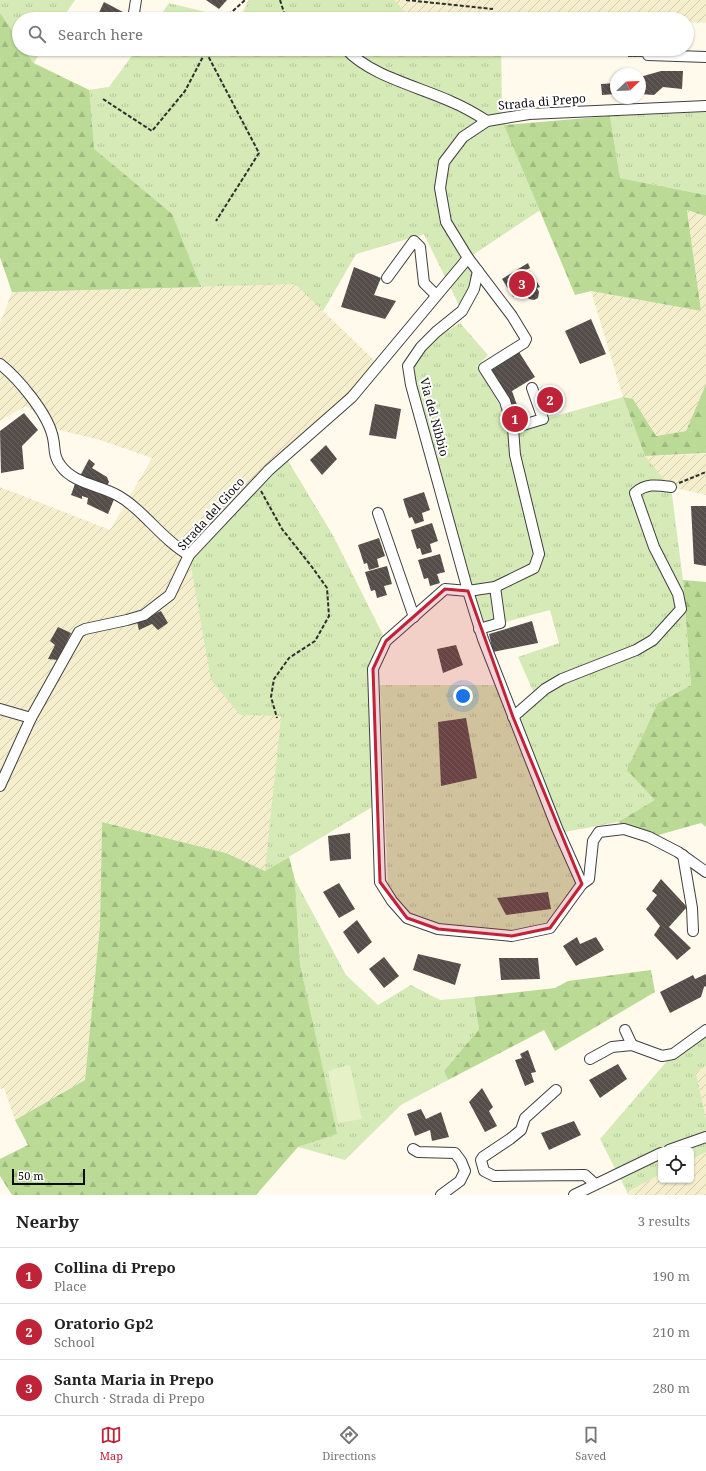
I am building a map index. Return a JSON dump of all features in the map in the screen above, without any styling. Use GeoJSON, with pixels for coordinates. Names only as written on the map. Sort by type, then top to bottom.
{"type":"FeatureCollection","features":[{"type":"Feature","properties":{"kind":"street"},"geometry":{"type":"LineString","coordinates":[[134,12],[136,0]]}},
{"type":"Feature","properties":{"kind":"street"},"geometry":{"type":"LineString","coordinates":[[355,56],[376,70],[453,102],[487,121]]}},
{"type":"Feature","properties":{"kind":"street"},"geometry":{"type":"LineString","coordinates":[[677,56],[706,57]]}},
{"type":"Feature","properties":{"kind":"street","name":"Strada di Prepo"},"geometry":{"type":"LineString","coordinates":[[513,428],[505,400],[484,368],[524,343],[526,339],[512,316],[468,258],[446,222],[440,188],[444,162],[463,137],[487,121],[529,114],[706,106]]}},
{"type":"Feature","properties":{"kind":"street"},"geometry":{"type":"LineString","coordinates":[[387,278],[414,241],[420,247],[424,283],[436,295]]}},
{"type":"Feature","properties":{"kind":"street","name":"Strada del Gioco"},"geometry":{"type":"LineString","coordinates":[[0,786],[31,718],[79,632],[85,629],[144,615],[158,606],[170,595],[188,555],[269,470],[352,397],[468,258]]}},
{"type":"Feature","properties":{"kind":"street","name":"Via del Nibbio"},"geometry":{"type":"LineString","coordinates":[[478,271],[474,289],[462,311],[436,332],[421,347],[408,366],[413,391],[479,628],[557,828],[582,884]]}},
{"type":"Feature","properties":{"kind":"street"},"geometry":{"type":"LineString","coordinates":[[0,364],[38,406],[52,434],[56,458],[62,468],[75,477],[117,495],[180,550],[188,555]]}},
{"type":"Feature","properties":{"kind":"street"},"geometry":{"type":"LineString","coordinates":[[532,388],[543,419],[513,428],[515,455],[539,554],[534,568],[495,587],[468,591],[445,589],[386,641],[373,669],[380,882],[392,901],[407,918],[438,929],[512,936],[550,928],[582,884],[589,879],[593,840],[599,832],[624,829],[648,837],[682,855],[706,872]]}},
{"type":"Feature","properties":{"kind":"street"},"geometry":{"type":"LineString","coordinates":[[513,717],[546,689],[562,679],[636,650],[653,640],[681,609],[678,594],[654,547],[635,493],[641,487],[652,484],[671,487]]}},
{"type":"Feature","properties":{"kind":"street"},"geometry":{"type":"LineString","coordinates":[[378,513],[414,617]]}},
{"type":"Feature","properties":{"kind":"street"},"geometry":{"type":"LineString","coordinates":[[479,628],[500,623],[495,587]]}},
{"type":"Feature","properties":{"kind":"street"},"geometry":{"type":"LineString","coordinates":[[0,709],[31,718]]}},
{"type":"Feature","properties":{"kind":"street"},"geometry":{"type":"LineString","coordinates":[[682,855],[692,908],[693,932]]}},
{"type":"Feature","properties":{"kind":"street"},"geometry":{"type":"LineString","coordinates":[[625,1030],[632,1045]]}},
{"type":"Feature","properties":{"kind":"street"},"geometry":{"type":"LineString","coordinates":[[590,1059],[612,1047],[632,1045],[662,1056],[673,1054],[706,1030]]}},
{"type":"Feature","properties":{"kind":"street"},"geometry":{"type":"LineString","coordinates":[[556,1090],[526,1118],[521,1130],[483,1157],[481,1160],[484,1171],[494,1176],[585,1175],[595,1184]]}},
{"type":"Feature","properties":{"kind":"street"},"geometry":{"type":"LineString","coordinates":[[678,1147],[706,1137]]}},
{"type":"Feature","properties":{"kind":"street"},"geometry":{"type":"LineString","coordinates":[[413,1149],[418,1152],[455,1153],[461,1161],[465,1171],[460,1181],[441,1195]]}},
{"type":"Feature","properties":{"kind":"street"},"geometry":{"type":"LineString","coordinates":[[574,1195],[658,1154]]}},
{"type":"Feature","properties":{"kind":"path"},"geometry":{"type":"LineString","coordinates":[[232,12],[246,0]]}},
{"type":"Feature","properties":{"kind":"path"},"geometry":{"type":"LineString","coordinates":[[280,0],[284,12]]}},
{"type":"Feature","properties":{"kind":"path"},"geometry":{"type":"LineString","coordinates":[[406,0],[493,8]]}},
{"type":"Feature","properties":{"kind":"path"},"geometry":{"type":"LineString","coordinates":[[103,99],[152,131],[185,91],[204,56]]}},
{"type":"Feature","properties":{"kind":"path"},"geometry":{"type":"LineString","coordinates":[[208,56],[259,153],[216,221]]}},
{"type":"Feature","properties":{"kind":"path"},"geometry":{"type":"LineString","coordinates":[[671,487],[706,472]]}},
{"type":"Feature","properties":{"kind":"path"},"geometry":{"type":"LineString","coordinates":[[257,483],[282,529],[312,566],[327,588],[328,616],[315,641],[289,658],[274,679],[271,697],[277,718]]}},
{"type":"Feature","properties":{"kind":"highlighted area"},"geometry":{"type":"Polygon","coordinates":[[[445,589],[468,591],[513,717],[582,884],[550,928],[512,936],[438,929],[407,918],[380,882],[373,669],[386,641],[445,589]]]}},
{"type":"Feature","properties":{"kind":"shaded area"},"geometry":{"type":"Polygon","coordinates":[[[248,0],[706,0],[706,23],[694,22],[694,12],[242,12],[248,0]]]}},
{"type":"Feature","properties":{"kind":"shaded area"},"geometry":{"type":"Polygon","coordinates":[[[132,56],[501,56],[502,118],[540,210],[468,258],[462,311],[424,234],[356,254],[323,311],[378,364],[352,397],[285,456],[334,537],[386,641],[373,669],[377,804],[265,871],[226,853],[102,822],[100,925],[85,1080],[15,1120],[4,1088],[0,1089],[0,487],[110,530],[152,458],[97,439],[59,430],[26,406],[0,421],[0,323],[12,292],[201,287],[89,90],[109,87],[132,56]]]}},
{"type":"Feature","properties":{"kind":"shaded area"},"geometry":{"type":"Polygon","coordinates":[[[687,209],[706,216],[706,384],[686,431],[656,436],[633,399],[623,397],[591,291],[701,311],[687,209]]]}},
{"type":"Feature","properties":{"kind":"shaded area"},"geometry":{"type":"Polygon","coordinates":[[[706,454],[706,495],[671,487],[645,456],[706,454]]]}},
{"type":"Feature","properties":{"kind":"shaded area"},"geometry":{"type":"Polygon","coordinates":[[[706,1066],[706,1119],[696,1073],[706,1066]]]}},
{"type":"Feature","properties":{"kind":"shaded area"},"geometry":{"type":"Polygon","coordinates":[[[706,1152],[706,1195],[628,1195],[627,1192],[658,1176],[658,1183],[694,1183],[694,1158],[706,1152]]]}},
{"type":"Feature","properties":{"kind":"green space"},"geometry":{"type":"Polygon","coordinates":[[[0,0],[75,0],[67,12],[12,12],[12,56],[38,56],[34,63],[89,90],[109,87],[132,56],[501,56],[502,118],[540,210],[468,258],[478,271],[462,311],[424,234],[356,254],[323,311],[295,284],[12,292],[0,257],[0,0]]]}},
{"type":"Feature","properties":{"kind":"green space"},"geometry":{"type":"Polygon","coordinates":[[[250,0],[394,0],[404,11],[407,12],[243,12],[250,0]]]}},
{"type":"Feature","properties":{"kind":"green space"},"geometry":{"type":"Polygon","coordinates":[[[169,3],[206,12],[163,12],[169,3]]]}},
{"type":"Feature","properties":{"kind":"green space"},"geometry":{"type":"Polygon","coordinates":[[[0,13],[12,31],[12,56],[28,56],[33,63],[89,90],[94,149],[172,214],[201,287],[12,292],[0,257],[0,13]]]}},
{"type":"Feature","properties":{"kind":"green space"},"geometry":{"type":"Polygon","coordinates":[[[706,112],[706,195],[620,178],[610,116],[706,112]]]}},
{"type":"Feature","properties":{"kind":"green space"},"geometry":{"type":"Polygon","coordinates":[[[610,116],[620,178],[706,195],[706,216],[687,210],[701,311],[591,291],[575,295],[504,125],[610,116]]]}},
{"type":"Feature","properties":{"kind":"green space"},"geometry":{"type":"Polygon","coordinates":[[[460,323],[488,355],[477,366],[513,428],[623,397],[645,456],[671,487],[683,580],[691,685],[658,703],[656,800],[618,822],[565,832],[520,720],[533,691],[518,657],[559,643],[550,610],[479,629],[408,366],[421,347],[460,323]]]}},
{"type":"Feature","properties":{"kind":"green space"},"geometry":{"type":"Polygon","coordinates":[[[706,384],[706,453],[645,456],[623,397],[633,399],[656,436],[686,431],[706,384]]]}},
{"type":"Feature","properties":{"kind":"green space"},"geometry":{"type":"Polygon","coordinates":[[[285,456],[332,534],[386,641],[373,669],[377,804],[265,871],[281,716],[240,715],[211,680],[189,555],[285,456]]]}},
{"type":"Feature","properties":{"kind":"green space"},"geometry":{"type":"Polygon","coordinates":[[[683,580],[706,582],[706,827],[701,823],[655,836],[618,822],[655,800],[627,770],[658,703],[691,685],[683,580]]]}},
{"type":"Feature","properties":{"kind":"green space"},"geometry":{"type":"Polygon","coordinates":[[[380,685],[495,685],[581,886],[547,922],[504,933],[411,920],[388,887],[380,685]]]}},
{"type":"Feature","properties":{"kind":"green space"},"geometry":{"type":"Polygon","coordinates":[[[102,822],[226,853],[265,871],[289,857],[295,880],[300,964],[337,1134],[298,1147],[256,1195],[12,1195],[0,1176],[0,1159],[28,1145],[15,1120],[85,1080],[100,925],[102,822]]]}},
{"type":"Feature","properties":{"kind":"green space"},"geometry":{"type":"Polygon","coordinates":[[[295,880],[346,975],[378,1005],[411,985],[440,1000],[474,997],[479,1029],[444,1071],[448,1080],[401,1105],[345,1160],[298,1147],[336,1134],[300,964],[295,880]]]}},
{"type":"Feature","properties":{"kind":"green space"},"geometry":{"type":"Polygon","coordinates":[[[651,970],[655,992],[555,1051],[544,1030],[448,1080],[444,1071],[479,1029],[474,997],[555,988],[568,981],[651,970]]]}},
{"type":"Feature","properties":{"kind":"green space"},"geometry":{"type":"Polygon","coordinates":[[[706,1030],[706,1066],[696,1073],[706,1119],[706,1152],[694,1158],[694,1147],[658,1147],[658,1176],[627,1192],[600,1139],[673,1054],[706,1030]]]}},
{"type":"Feature","properties":{"kind":"green space"},"geometry":{"type":"Polygon","coordinates":[[[350,1065],[362,1119],[338,1123],[328,1071],[350,1065]]]}},
{"type":"Feature","properties":{"kind":"building"},"geometry":{"type":"Polygon","coordinates":[[[206,0],[227,0],[219,9],[206,0]]]}},
{"type":"Feature","properties":{"kind":"building"},"geometry":{"type":"Polygon","coordinates":[[[104,2],[123,12],[99,12],[104,2]]]}},
{"type":"Feature","properties":{"kind":"building"},"geometry":{"type":"Polygon","coordinates":[[[628,56],[642,56],[642,57],[628,56]]]}},
{"type":"Feature","properties":{"kind":"building"},"geometry":{"type":"Polygon","coordinates":[[[661,71],[683,71],[682,89],[663,87],[654,95],[646,94],[646,75],[661,71]]]}},
{"type":"Feature","properties":{"kind":"building"},"geometry":{"type":"Polygon","coordinates":[[[610,83],[610,94],[602,95],[601,84],[610,83]]]}},
{"type":"Feature","properties":{"kind":"building"},"geometry":{"type":"Polygon","coordinates":[[[528,263],[530,268],[526,270],[533,281],[535,279],[540,287],[537,288],[539,292],[538,298],[534,300],[529,299],[523,291],[513,297],[502,279],[528,263]]]}},
{"type":"Feature","properties":{"kind":"building"},"geometry":{"type":"Polygon","coordinates":[[[354,267],[381,278],[374,295],[396,301],[385,319],[341,307],[354,267]]]}},
{"type":"Feature","properties":{"kind":"building"},"geometry":{"type":"Polygon","coordinates":[[[591,319],[606,354],[580,364],[565,331],[591,319]]]}},
{"type":"Feature","properties":{"kind":"building"},"geometry":{"type":"Polygon","coordinates":[[[519,352],[535,377],[512,391],[518,408],[510,407],[490,371],[519,352]]]}},
{"type":"Feature","properties":{"kind":"building"},"geometry":{"type":"Polygon","coordinates":[[[375,404],[401,409],[396,439],[369,435],[375,404]]]}},
{"type":"Feature","properties":{"kind":"building"},"geometry":{"type":"Polygon","coordinates":[[[24,413],[38,430],[22,446],[24,469],[1,473],[0,431],[24,413]]]}},
{"type":"Feature","properties":{"kind":"building"},"geometry":{"type":"Polygon","coordinates":[[[326,445],[337,459],[322,475],[310,460],[326,445]]]}},
{"type":"Feature","properties":{"kind":"building"},"geometry":{"type":"Polygon","coordinates":[[[89,459],[95,464],[92,468],[107,477],[109,482],[106,488],[80,476],[89,459]]]}},
{"type":"Feature","properties":{"kind":"building"},"geometry":{"type":"Polygon","coordinates":[[[76,481],[115,497],[108,514],[87,504],[88,498],[82,496],[82,499],[71,495],[76,481]]]}},
{"type":"Feature","properties":{"kind":"building"},"geometry":{"type":"Polygon","coordinates":[[[424,492],[430,510],[422,513],[424,521],[415,524],[412,517],[409,518],[403,499],[424,492]]]}},
{"type":"Feature","properties":{"kind":"building"},"geometry":{"type":"Polygon","coordinates":[[[691,506],[706,506],[706,566],[694,564],[691,506]]]}},
{"type":"Feature","properties":{"kind":"building"},"geometry":{"type":"Polygon","coordinates":[[[432,523],[438,541],[430,544],[432,552],[422,555],[420,548],[417,549],[411,530],[432,523]]]}},
{"type":"Feature","properties":{"kind":"building"},"geometry":{"type":"Polygon","coordinates":[[[379,538],[385,556],[377,559],[379,567],[369,570],[367,563],[364,564],[358,545],[379,538]]]}},
{"type":"Feature","properties":{"kind":"building"},"geometry":{"type":"Polygon","coordinates":[[[440,554],[445,572],[437,574],[440,583],[430,586],[428,578],[424,579],[418,560],[440,554]]]}},
{"type":"Feature","properties":{"kind":"building"},"geometry":{"type":"Polygon","coordinates":[[[387,566],[392,584],[384,586],[387,595],[377,598],[375,590],[371,591],[365,572],[387,566]]]}},
{"type":"Feature","properties":{"kind":"building"},"geometry":{"type":"Polygon","coordinates":[[[161,611],[168,623],[158,630],[152,624],[139,630],[137,622],[161,611]]]}},
{"type":"Feature","properties":{"kind":"building"},"geometry":{"type":"Polygon","coordinates":[[[532,621],[538,643],[493,652],[489,634],[532,621]]]}},
{"type":"Feature","properties":{"kind":"building"},"geometry":{"type":"Polygon","coordinates":[[[58,627],[71,633],[58,660],[48,659],[55,645],[50,641],[58,627]]]}},
{"type":"Feature","properties":{"kind":"building"},"geometry":{"type":"Polygon","coordinates":[[[456,645],[463,665],[443,673],[437,649],[456,645]]]}},
{"type":"Feature","properties":{"kind":"building"},"geometry":{"type":"Polygon","coordinates":[[[466,718],[477,778],[441,786],[438,722],[466,718]]]}},
{"type":"Feature","properties":{"kind":"building"},"geometry":{"type":"Polygon","coordinates":[[[350,833],[351,859],[330,861],[328,836],[350,833]]]}},
{"type":"Feature","properties":{"kind":"building"},"geometry":{"type":"Polygon","coordinates":[[[661,879],[687,907],[669,927],[691,948],[677,960],[654,935],[660,926],[646,909],[657,895],[652,891],[661,879]]]}},
{"type":"Feature","properties":{"kind":"building"},"geometry":{"type":"Polygon","coordinates":[[[339,883],[355,909],[339,918],[323,892],[339,883]]]}},
{"type":"Feature","properties":{"kind":"building"},"geometry":{"type":"Polygon","coordinates":[[[548,892],[551,909],[506,915],[497,898],[548,892]]]}},
{"type":"Feature","properties":{"kind":"building"},"geometry":{"type":"Polygon","coordinates":[[[357,920],[372,942],[358,954],[343,932],[357,920]]]}},
{"type":"Feature","properties":{"kind":"building"},"geometry":{"type":"Polygon","coordinates":[[[577,937],[580,944],[596,937],[604,950],[576,966],[563,946],[577,937]]]}},
{"type":"Feature","properties":{"kind":"building"},"geometry":{"type":"Polygon","coordinates":[[[418,954],[461,964],[455,985],[413,970],[418,954]]]}},
{"type":"Feature","properties":{"kind":"building"},"geometry":{"type":"Polygon","coordinates":[[[384,957],[399,976],[384,988],[369,969],[384,957]]]}},
{"type":"Feature","properties":{"kind":"building"},"geometry":{"type":"Polygon","coordinates":[[[499,958],[538,958],[540,979],[501,980],[499,958]]]}},
{"type":"Feature","properties":{"kind":"building"},"geometry":{"type":"Polygon","coordinates":[[[706,974],[706,986],[704,987],[701,997],[670,1013],[660,992],[693,975],[695,979],[706,974]]]}},
{"type":"Feature","properties":{"kind":"building"},"geometry":{"type":"Polygon","coordinates":[[[528,1050],[536,1072],[531,1073],[534,1082],[525,1086],[515,1060],[522,1058],[520,1054],[528,1050]]]}},
{"type":"Feature","properties":{"kind":"building"},"geometry":{"type":"Polygon","coordinates":[[[618,1064],[627,1079],[600,1098],[589,1080],[618,1064]]]}},
{"type":"Feature","properties":{"kind":"building"},"geometry":{"type":"Polygon","coordinates":[[[482,1088],[493,1107],[489,1111],[497,1126],[485,1132],[469,1102],[482,1088]]]}},
{"type":"Feature","properties":{"kind":"building"},"geometry":{"type":"Polygon","coordinates":[[[421,1109],[426,1119],[441,1112],[449,1137],[432,1141],[430,1130],[415,1136],[407,1114],[421,1109]]]}},
{"type":"Feature","properties":{"kind":"building"},"geometry":{"type":"Polygon","coordinates":[[[574,1121],[581,1135],[549,1150],[541,1133],[574,1121]]]}},
{"type":"Feature","properties":{"kind":"place","name":"Santa Maria in Prepo"},"geometry":{"type":"Point","coordinates":[522,284]}},
{"type":"Feature","properties":{"kind":"place","name":"Oratorio Gp2"},"geometry":{"type":"Point","coordinates":[550,400]}},
{"type":"Feature","properties":{"kind":"place","name":"Collina di Prepo"},"geometry":{"type":"Point","coordinates":[515,419]}}]}
